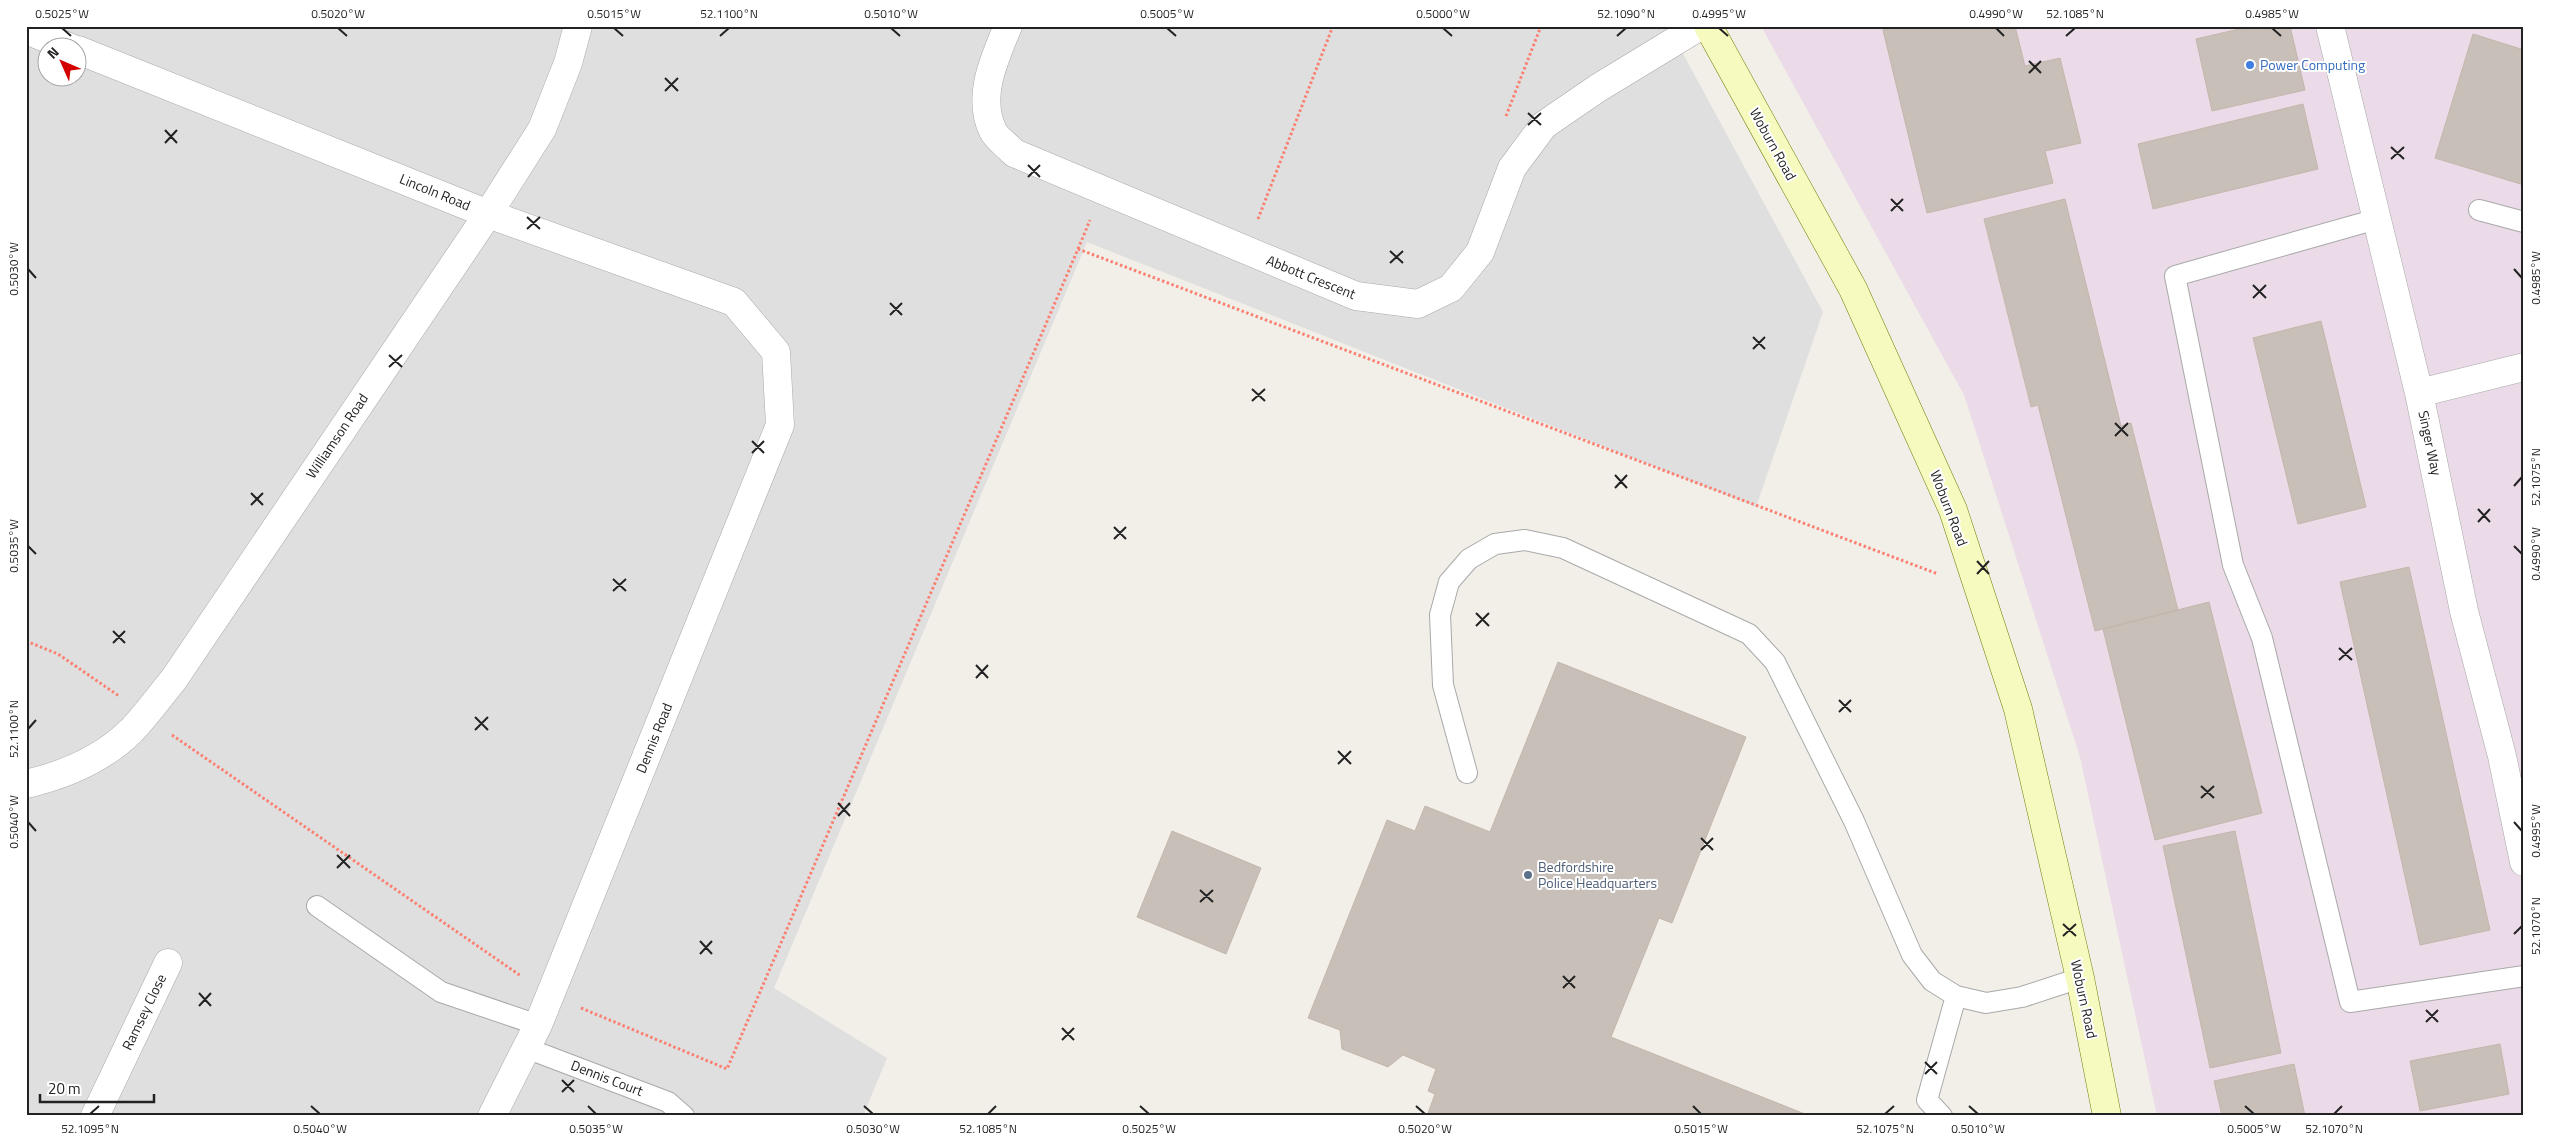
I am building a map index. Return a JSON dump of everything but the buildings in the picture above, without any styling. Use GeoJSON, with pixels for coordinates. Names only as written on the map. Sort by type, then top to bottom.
{"type":"FeatureCollection","features":[{"type":"Feature","properties":{"kind":"main road","name":"Woburn Road"},"geometry":{"type":"LineString","coordinates":[[1708,26],[1853,289],[1953,510],[2018,709],[2080,978],[2107,1116]]}},
{"type":"Feature","properties":{"kind":"street","name":"Williamson Road"},"geometry":{"type":"LineString","coordinates":[[26,784],[45,779],[93,760],[132,730],[174,679],[488,214],[542,129],[568,63],[578,26]]}},
{"type":"Feature","properties":{"kind":"street","name":"Abbott Crescent"},"geometry":{"type":"LineString","coordinates":[[1008,26],[989,72],[986,102],[993,131],[1014,153],[1356,296],[1418,304],[1451,288],[1480,252],[1512,168],[1544,125],[1598,88],[1700,26]]}},
{"type":"Feature","properties":{"kind":"street","name":"Singer Way"},"geometry":{"type":"LineString","coordinates":[[2330,26],[2419,393],[2464,611],[2502,756],[2524,862]]}},
{"type":"Feature","properties":{"kind":"street"},"geometry":{"type":"LineString","coordinates":[[26,30],[46,38]]}},
{"type":"Feature","properties":{"kind":"street","name":"Lincoln Road"},"geometry":{"type":"LineString","coordinates":[[88,54],[488,214],[734,302],[776,352]]}},
{"type":"Feature","properties":{"kind":"street","name":"Dennis Road"},"geometry":{"type":"LineString","coordinates":[[492,1116],[532,1037],[550,995],[780,426],[776,352]]}},
{"type":"Feature","properties":{"kind":"street"},"geometry":{"type":"LineString","coordinates":[[2419,393],[2524,367]]}},
{"type":"Feature","properties":{"kind":"street","name":"Ramsey Close"},"geometry":{"type":"LineString","coordinates":[[95,1116],[168,963]]}},
{"type":"Feature","properties":{"kind":"lane"},"geometry":{"type":"LineString","coordinates":[[2479,210],[2524,222]]}},
{"type":"Feature","properties":{"kind":"lane"},"geometry":{"type":"LineString","coordinates":[[2377,219],[2175,276],[2233,565],[2262,638],[2350,1002],[2524,976]]}},
{"type":"Feature","properties":{"kind":"lane"},"geometry":{"type":"LineString","coordinates":[[1467,773],[1443,685],[1440,615],[1449,582],[1469,559],[1495,544],[1525,540],[1563,548],[1750,634],[1775,662],[1854,821],[1912,955],[1932,981],[1956,996],[1986,1003],[2022,997],[2080,978]]}},
{"type":"Feature","properties":{"kind":"lane","name":"Dennis Court"},"geometry":{"type":"LineString","coordinates":[[317,906],[441,992],[668,1102],[684,1116]]}},
{"type":"Feature","properties":{"kind":"lane"},"geometry":{"type":"LineString","coordinates":[[1942,1116],[1927,1100],[1956,996]]}},
{"type":"Feature","properties":{"kind":"path"},"geometry":{"type":"LineString","coordinates":[[1246,250],[1333,26]]}},
{"type":"Feature","properties":{"kind":"path"},"geometry":{"type":"LineString","coordinates":[[1512,168],[1504,120],[1541,26]]}},
{"type":"Feature","properties":{"kind":"path"},"geometry":{"type":"LineString","coordinates":[[26,641],[58,654],[102,682],[144,716],[550,995],[728,1069],[1078,250],[1978,589]]}},
{"type":"Feature","properties":{"kind":"shaded area"},"geometry":{"type":"Polygon","coordinates":[[[26,26],[1668,26],[1823,312],[1756,507],[1087,242],[774,988],[887,1058],[863,1116],[26,1116],[26,26]]]}},
{"type":"Feature","properties":{"kind":"shaded area"},"geometry":{"type":"Polygon","coordinates":[[[1761,26],[2524,26],[2524,1116],[2157,1116],[2080,757],[1964,395],[1761,26]]]}},
{"type":"Feature","properties":{"kind":"place","name":"Power Computing"},"geometry":{"type":"Point","coordinates":[2250,65]}},
{"type":"Feature","properties":{"kind":"place","name":"Bedfordshire Police Headquarters"},"geometry":{"type":"Point","coordinates":[1528,875]}}]}
